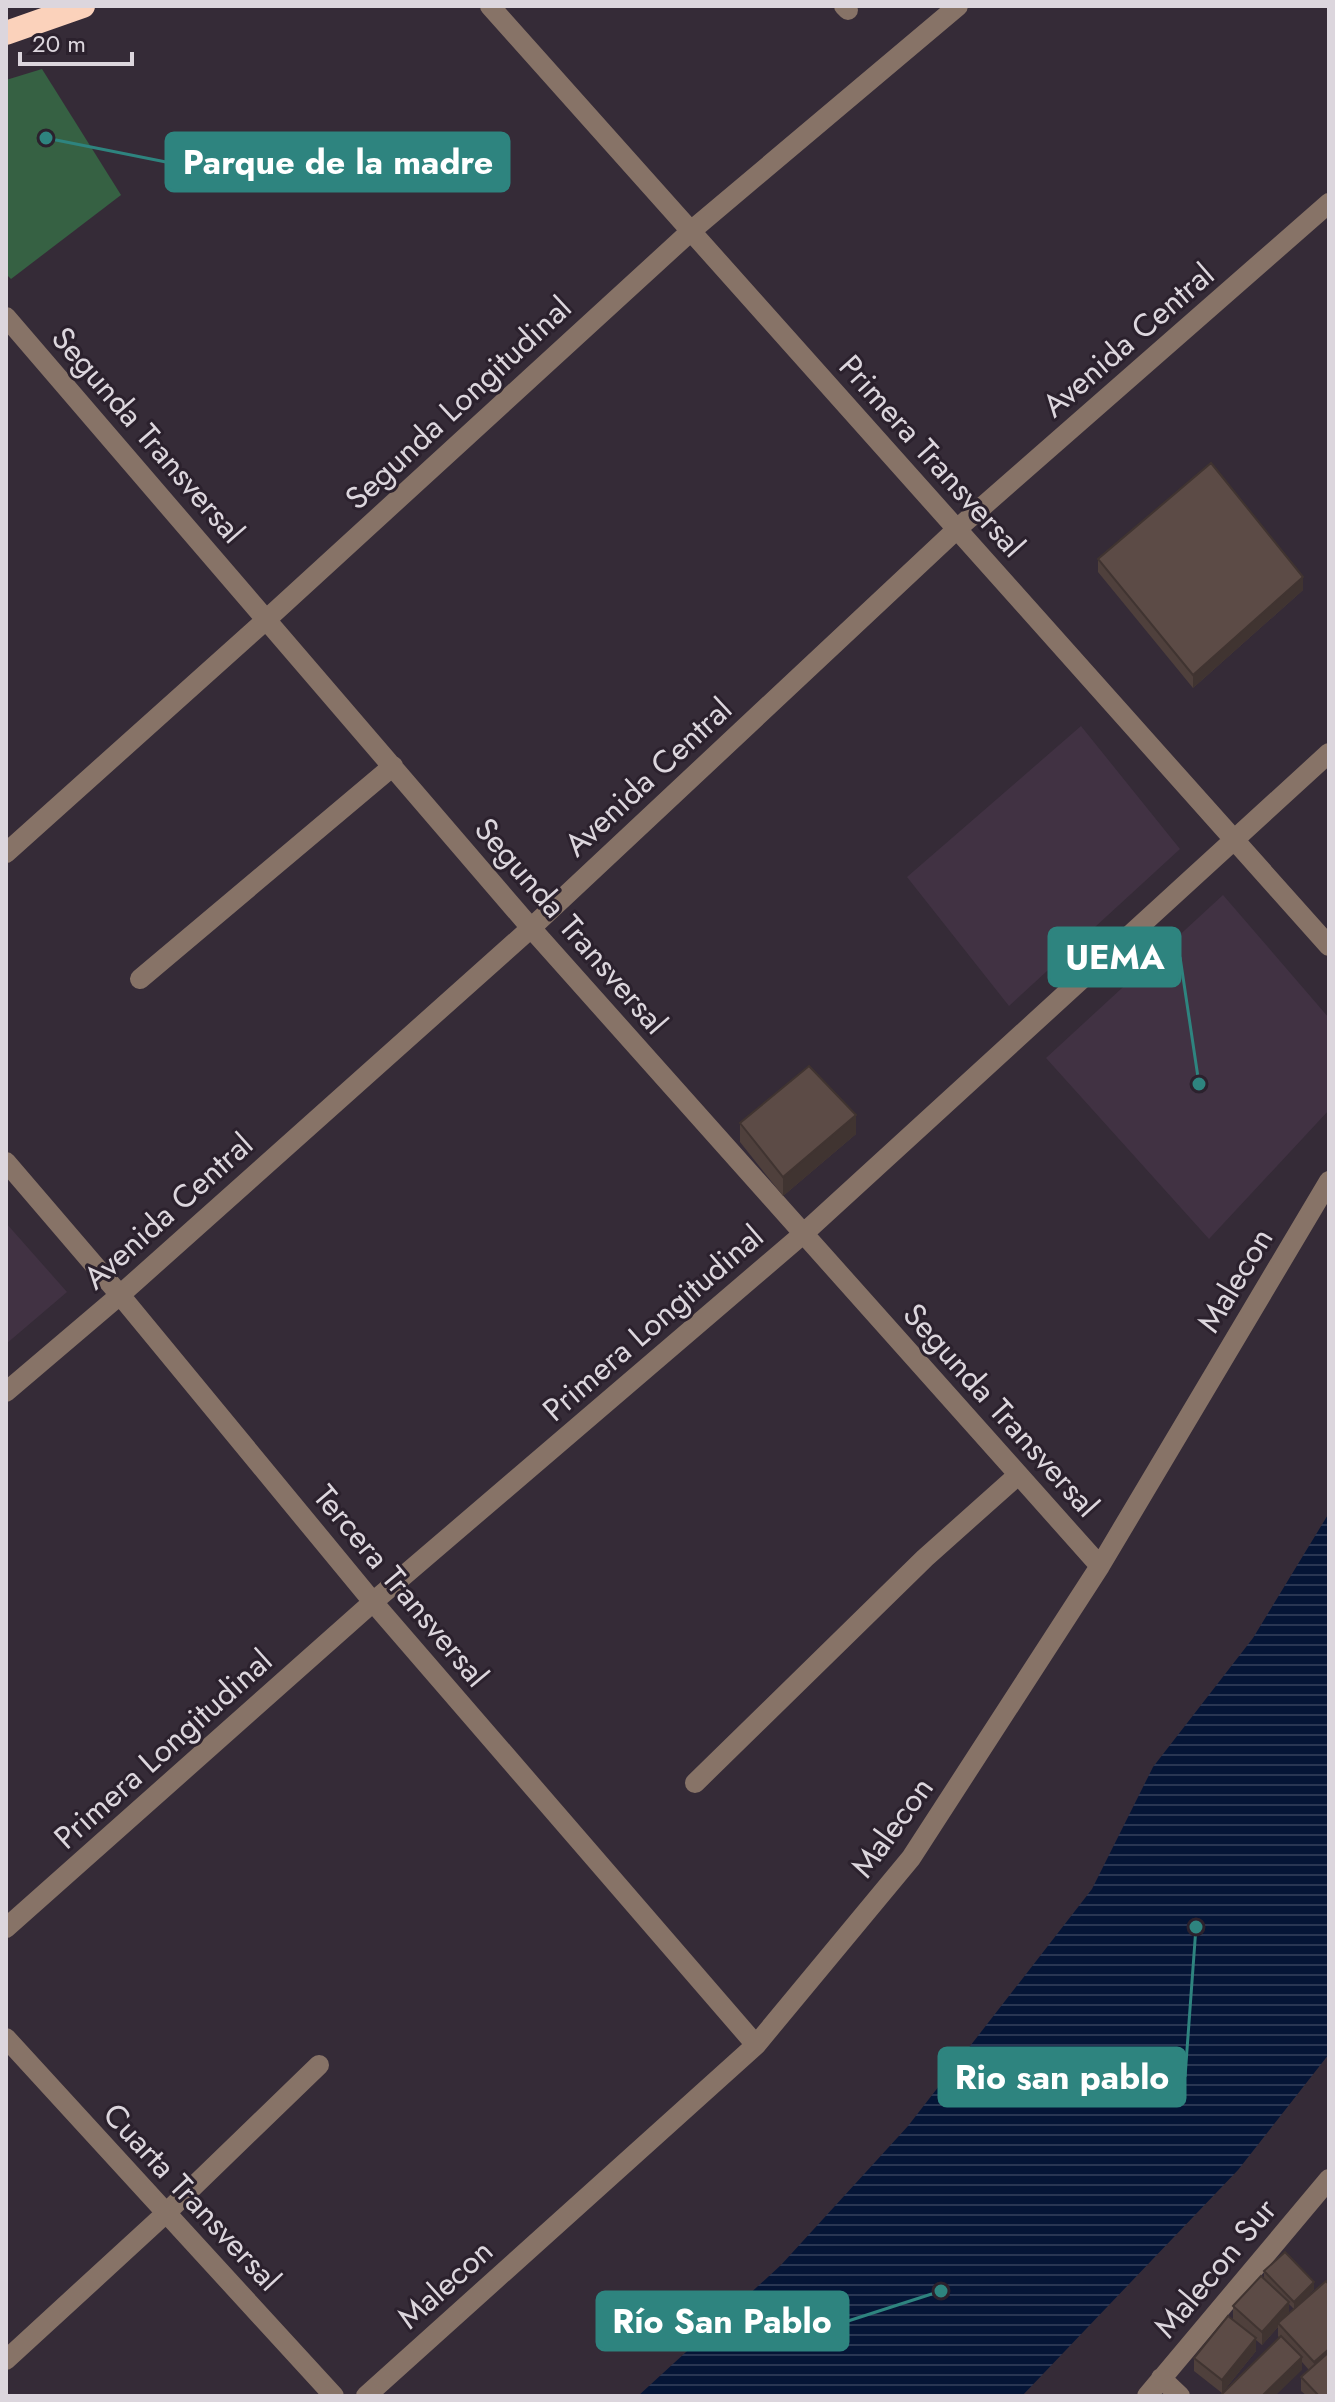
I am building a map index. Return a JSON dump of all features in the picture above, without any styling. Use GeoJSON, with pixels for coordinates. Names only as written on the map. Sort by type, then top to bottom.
{"type":"FeatureCollection","features":[{"type":"Feature","properties":{"kind":"highway"},"geometry":{"type":"LineString","coordinates":[[6,33],[83,6]]}},
{"type":"Feature","properties":{"kind":"street","name":"Primera Transversal"},"geometry":{"type":"LineString","coordinates":[[490,6],[1329,946]]}},
{"type":"Feature","properties":{"kind":"street","name":"Segunda Longitudinal"},"geometry":{"type":"LineString","coordinates":[[6,853],[691,231],[958,6]]}},
{"type":"Feature","properties":{"kind":"street","name":"Avenida Central"},"geometry":{"type":"LineString","coordinates":[[6,1392],[120,1295],[531,928],[957,529],[1329,203]]}},
{"type":"Feature","properties":{"kind":"street","name":"Segunda Transversal"},"geometry":{"type":"LineString","coordinates":[[8,323],[531,928],[1100,1566]]}},
{"type":"Feature","properties":{"kind":"street","name":"Primera Longitudinal"},"geometry":{"type":"LineString","coordinates":[[6,1928],[373,1602],[803,1234],[1329,753]]}},
{"type":"Feature","properties":{"kind":"street"},"geometry":{"type":"LineString","coordinates":[[140,979],[393,766]]}},
{"type":"Feature","properties":{"kind":"street","name":"Tercera Transversal"},"geometry":{"type":"LineString","coordinates":[[6,1162],[373,1602],[756,2045]]}},
{"type":"Feature","properties":{"kind":"street","name":"Malecon"},"geometry":{"type":"LineString","coordinates":[[366,2396],[756,2045],[911,1858],[1100,1566],[1329,1181]]}},
{"type":"Feature","properties":{"kind":"street"},"geometry":{"type":"LineString","coordinates":[[695,1783],[925,1558],[1018,1475]]}},
{"type":"Feature","properties":{"kind":"street","name":"Cuarta Transversal"},"geometry":{"type":"LineString","coordinates":[[6,2038],[334,2396]]}},
{"type":"Feature","properties":{"kind":"street"},"geometry":{"type":"LineString","coordinates":[[6,2360],[165,2214],[319,2065]]}},
{"type":"Feature","properties":{"kind":"street","name":"Malecon Sur"},"geometry":{"type":"LineString","coordinates":[[1147,2396],[1329,2179]]}},
{"type":"Feature","properties":{"kind":"street"},"geometry":{"type":"LineString","coordinates":[[1161,2378],[1180,2396]]}},
{"type":"Feature","properties":{"kind":"shaded area"},"geometry":{"type":"Polygon","coordinates":[[[1081,726],[1180,849],[1009,1006],[907,877],[1081,726]]]}},
{"type":"Feature","properties":{"kind":"shaded area"},"geometry":{"type":"Polygon","coordinates":[[[1223,895],[1329,1018],[1329,1110],[1209,1239],[1046,1058],[1223,895]]]}},
{"type":"Feature","properties":{"kind":"shaded area"},"geometry":{"type":"Polygon","coordinates":[[[6,1223],[67,1292],[6,1344],[6,1223]]]}},
{"type":"Feature","properties":{"kind":"green space"},"geometry":{"type":"Polygon","coordinates":[[[42,69],[121,195],[11,279],[6,274],[6,80],[42,69]]]}},
{"type":"Feature","properties":{"kind":"water"},"geometry":{"type":"Polygon","coordinates":[[[1329,1513],[1329,2054],[1238,2170],[1022,2396],[638,2396],[781,2265],[908,2126],[1092,1889],[1153,1767],[1253,1638],[1329,1513]]]}},
{"type":"Feature","properties":{"kind":"building"},"geometry":{"type":"Polygon","coordinates":[[[1211,463],[1303,577],[1193,675],[1098,559],[1211,463]]]}},
{"type":"Feature","properties":{"kind":"building"},"geometry":{"type":"Polygon","coordinates":[[[809,1066],[856,1115],[783,1177],[740,1123],[809,1066]]]}},
{"type":"Feature","properties":{"kind":"building"},"geometry":{"type":"Polygon","coordinates":[[[1285,2252],[1314,2282],[1294,2302],[1264,2271],[1285,2252]]]}},
{"type":"Feature","properties":{"kind":"building"},"geometry":{"type":"Polygon","coordinates":[[[1261,2276],[1289,2302],[1262,2332],[1233,2306],[1261,2276]]]}},
{"type":"Feature","properties":{"kind":"building"},"geometry":{"type":"Polygon","coordinates":[[[1326,2281],[1329,2285],[1329,2349],[1314,2362],[1278,2323],[1326,2281]]]}},
{"type":"Feature","properties":{"kind":"building"},"geometry":{"type":"Polygon","coordinates":[[[1228,2316],[1256,2338],[1222,2380],[1194,2358],[1228,2316]]]}},
{"type":"Feature","properties":{"kind":"building"},"geometry":{"type":"Polygon","coordinates":[[[1281,2336],[1302,2357],[1262,2396],[1220,2396],[1281,2336]]]}},
{"type":"Feature","properties":{"kind":"building"},"geometry":{"type":"Polygon","coordinates":[[[1329,2352],[1329,2396],[1319,2396],[1301,2377],[1329,2352]]]}},
{"type":"Feature","properties":{"kind":"place","name":"Parque de la madre"},"geometry":{"type":"Point","coordinates":[46,138]}},
{"type":"Feature","properties":{"kind":"place","name":"UEMA"},"geometry":{"type":"Point","coordinates":[1199,1084]}},
{"type":"Feature","properties":{"kind":"place","name":"Rio san pablo"},"geometry":{"type":"Point","coordinates":[1196,1927]}},
{"type":"Feature","properties":{"kind":"place","name":"Río San Pablo"},"geometry":{"type":"Point","coordinates":[941,2291]}}]}
